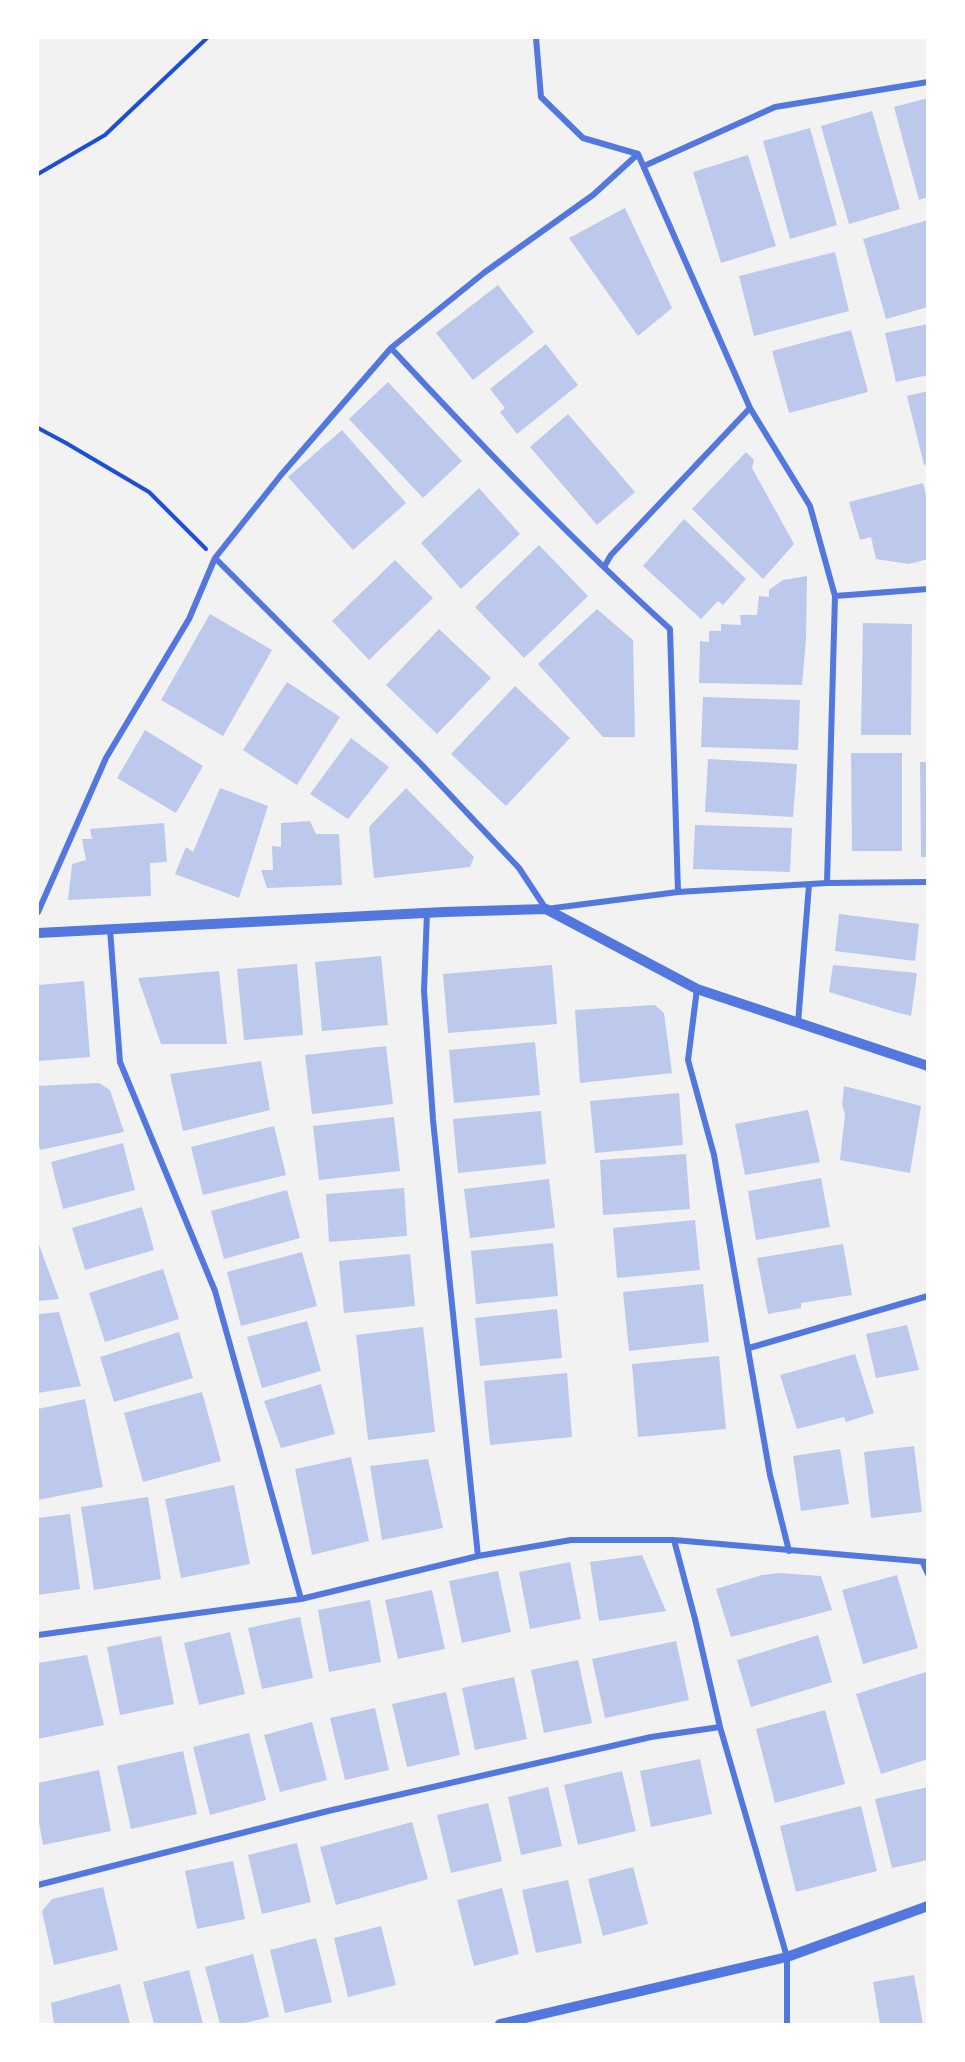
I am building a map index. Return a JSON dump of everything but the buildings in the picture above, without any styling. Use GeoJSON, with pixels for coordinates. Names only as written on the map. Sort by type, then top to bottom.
{"type":"FeatureCollection","features":[{"type":"Feature","properties":{"kind":"street"},"geometry":{"type":"LineString","coordinates":[[536,38],[541,98],[583,138],[638,154],[750,408],[810,506],[835,596],[827,883]]}},
{"type":"Feature","properties":{"kind":"street"},"geometry":{"type":"LineString","coordinates":[[644,166],[775,107],[927,82]]}},
{"type":"Feature","properties":{"kind":"street"},"geometry":{"type":"LineString","coordinates":[[38,912],[106,758],[189,619],[215,558],[281,475],[391,348],[485,272],[593,195],[638,154]]}},
{"type":"Feature","properties":{"kind":"street"},"geometry":{"type":"LineString","coordinates":[[391,348],[496,461],[670,629],[678,892]]}},
{"type":"Feature","properties":{"kind":"street"},"geometry":{"type":"LineString","coordinates":[[604,567],[610,555],[750,408]]}},
{"type":"Feature","properties":{"kind":"street"},"geometry":{"type":"LineString","coordinates":[[215,558],[421,764],[519,868],[546,909],[697,989],[927,1066]]}},
{"type":"Feature","properties":{"kind":"street"},"geometry":{"type":"LineString","coordinates":[[835,596],[927,589]]}},
{"type":"Feature","properties":{"kind":"street"},"geometry":{"type":"LineString","coordinates":[[38,933],[546,909],[678,892],[827,883],[927,882]]}},
{"type":"Feature","properties":{"kind":"street"},"geometry":{"type":"LineString","coordinates":[[798,1024],[809,885]]}},
{"type":"Feature","properties":{"kind":"street"},"geometry":{"type":"LineString","coordinates":[[427,913],[424,991],[433,1120],[478,1556]]}},
{"type":"Feature","properties":{"kind":"street"},"geometry":{"type":"LineString","coordinates":[[110,929],[120,1062],[215,1292],[301,1599]]}},
{"type":"Feature","properties":{"kind":"street"},"geometry":{"type":"LineString","coordinates":[[697,989],[688,1060],[714,1155],[770,1475],[789,1551]]}},
{"type":"Feature","properties":{"kind":"street"},"geometry":{"type":"LineString","coordinates":[[749,1348],[927,1296]]}},
{"type":"Feature","properties":{"kind":"street"},"geometry":{"type":"LineString","coordinates":[[38,1635],[301,1599],[478,1556],[571,1540],[674,1540],[925,1562],[927,1574]]}},
{"type":"Feature","properties":{"kind":"street"},"geometry":{"type":"LineString","coordinates":[[674,1540],[720,1727],[787,1957],[787,2025]]}},
{"type":"Feature","properties":{"kind":"street"},"geometry":{"type":"LineString","coordinates":[[38,1885],[351,1806],[651,1737],[720,1727]]}},
{"type":"Feature","properties":{"kind":"street"},"geometry":{"type":"LineString","coordinates":[[500,2025],[787,1957],[927,1906]]}},
{"type":"Feature","properties":{"kind":"path"},"geometry":{"type":"LineString","coordinates":[[38,174],[105,135],[207,38]]}},
{"type":"Feature","properties":{"kind":"path"},"geometry":{"type":"LineString","coordinates":[[38,428],[149,492],[215,558]]}}]}
